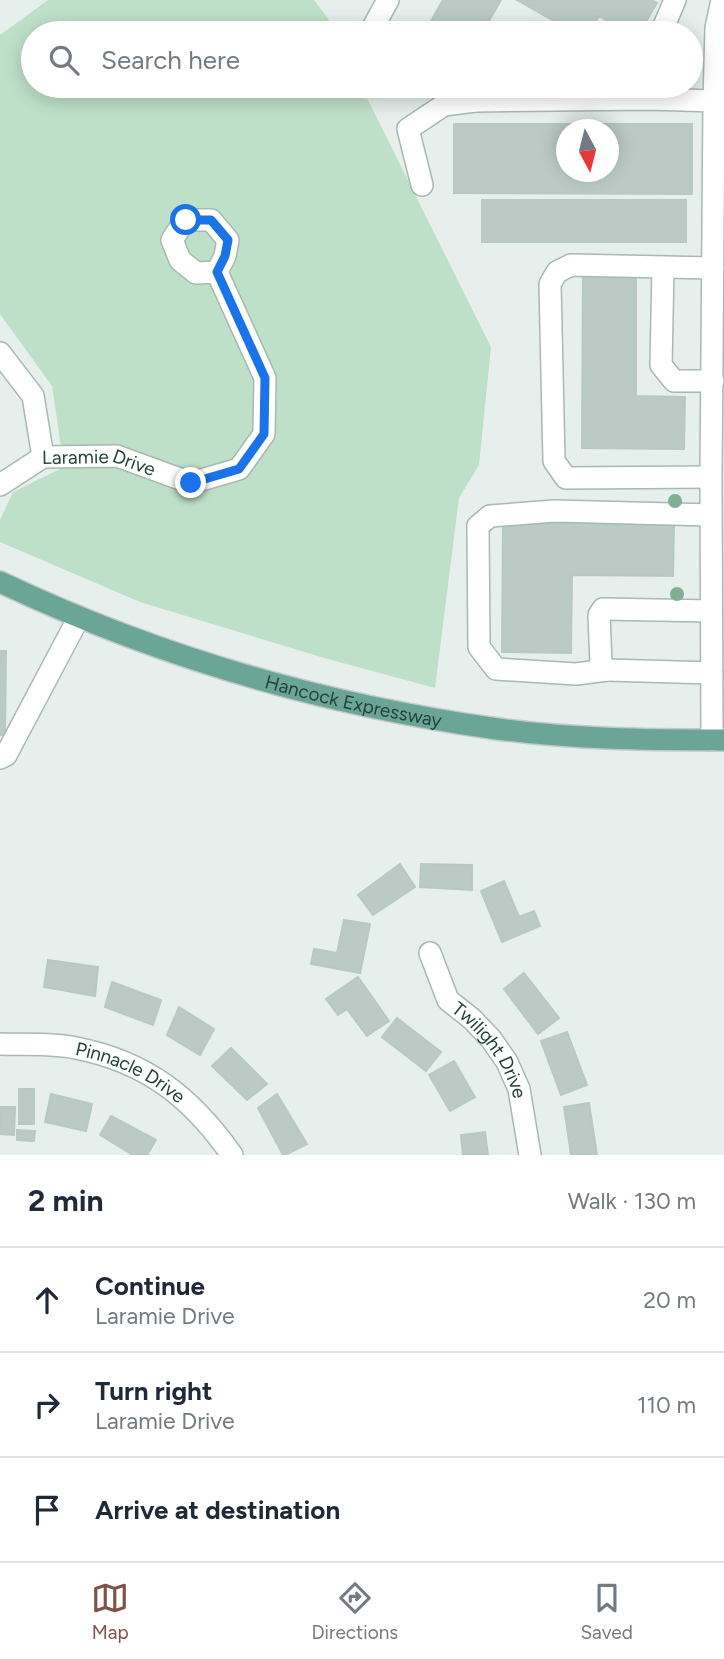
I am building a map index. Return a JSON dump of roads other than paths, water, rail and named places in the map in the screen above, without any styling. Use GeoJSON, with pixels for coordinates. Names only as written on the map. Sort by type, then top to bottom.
{"type":"FeatureCollection","features":[{"type":"Feature","properties":{"kind":"main road","name":"Hancock Expressway"},"geometry":{"type":"LineString","coordinates":[[0,582],[135,640],[234,672],[354,703],[491,728],[542,734],[718,740]]}},
{"type":"Feature","properties":{"kind":"street"},"geometry":{"type":"LineString","coordinates":[[376,21],[388,0]]}},
{"type":"Feature","properties":{"kind":"street"},"geometry":{"type":"LineString","coordinates":[[666,21],[675,0]]}},
{"type":"Feature","properties":{"kind":"street"},"geometry":{"type":"LineString","coordinates":[[718,740],[711,611],[718,542],[711,515],[711,477],[718,412],[713,381],[719,151],[714,101],[716,28],[720,0]]}},
{"type":"Feature","properties":{"kind":"street"},"geometry":{"type":"LineString","coordinates":[[422,185],[408,129],[459,98]]}},
{"type":"Feature","properties":{"kind":"street"},"geometry":{"type":"LineString","coordinates":[[693,98],[714,101]]}},
{"type":"Feature","properties":{"kind":"street"},"geometry":{"type":"LineString","coordinates":[[711,477],[566,478],[554,461],[550,284],[557,272],[571,265],[663,268],[717,277]]}},
{"type":"Feature","properties":{"kind":"street"},"geometry":{"type":"LineString","coordinates":[[663,268],[662,365],[674,381],[713,381]]}},
{"type":"Feature","properties":{"kind":"street","name":"Laramie Drive"},"geometry":{"type":"LineString","coordinates":[[0,485],[43,457],[117,456],[191,483],[239,469],[264,434],[265,378],[217,272]]}},
{"type":"Feature","properties":{"kind":"street"},"geometry":{"type":"LineString","coordinates":[[3,364],[33,396],[43,457]]}},
{"type":"Feature","properties":{"kind":"street"},"geometry":{"type":"LineString","coordinates":[[711,515],[554,511],[490,516],[478,526],[479,647],[496,669],[576,674],[607,670],[716,668]]}},
{"type":"Feature","properties":{"kind":"street"},"geometry":{"type":"LineString","coordinates":[[607,670],[601,664],[599,615],[603,609],[711,611]]}},
{"type":"Feature","properties":{"kind":"street"},"geometry":{"type":"LineString","coordinates":[[0,758],[6,755],[79,617]]}},
{"type":"Feature","properties":{"kind":"street","name":"Twilight Drive"},"geometry":{"type":"LineString","coordinates":[[430,953],[448,1000],[472,1019],[491,1039],[507,1062],[519,1089],[530,1155]]}},
{"type":"Feature","properties":{"kind":"street","name":"Pinnacle Drive"},"geometry":{"type":"LineString","coordinates":[[0,1044],[74,1048],[108,1056],[143,1070],[181,1095],[211,1124],[232,1155]]}}]}
